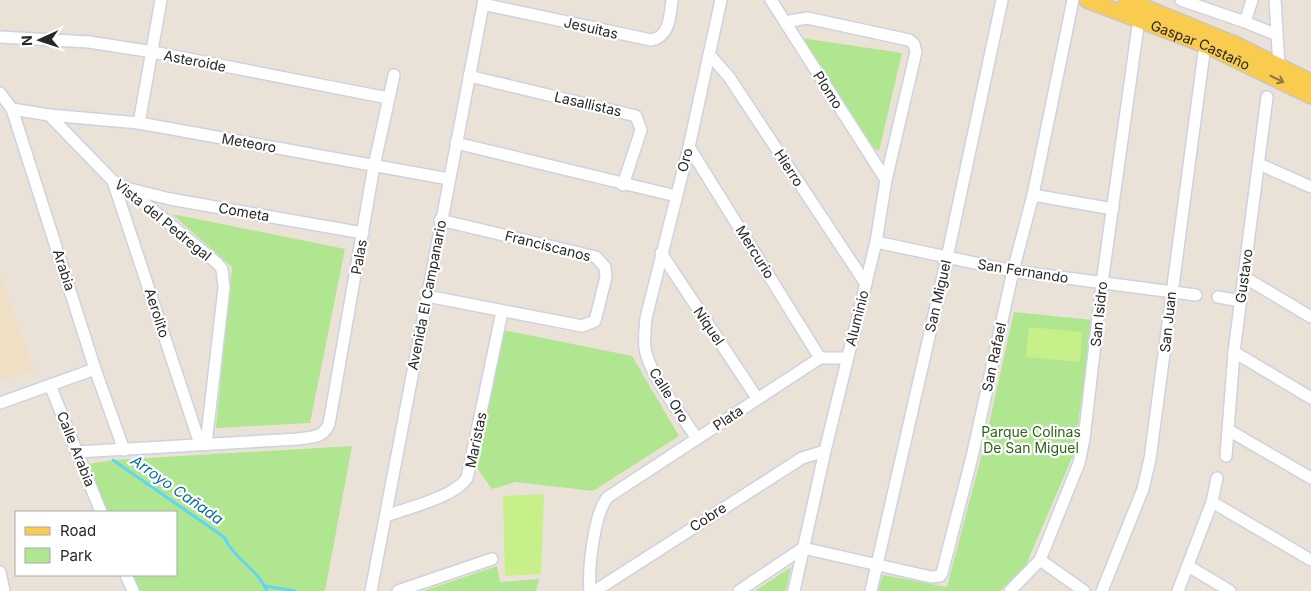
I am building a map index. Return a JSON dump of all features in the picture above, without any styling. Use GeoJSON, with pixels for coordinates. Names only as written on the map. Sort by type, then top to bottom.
{"type":"FeatureCollection","features":[{"type":"Feature","properties":{"kind":"main road","name":"Gaspar Castaño"},"geometry":{"type":"LineString","coordinates":[[1087,0],[1206,45],[1311,96]]}},
{"type":"Feature","properties":{"kind":"main road","name":"Gaspar Castaño"},"geometry":{"type":"LineString","coordinates":[[1126,0],[1237,46],[1311,82]]}},
{"type":"Feature","properties":{"kind":"street"},"geometry":{"type":"LineString","coordinates":[[139,124],[161,0]]}},
{"type":"Feature","properties":{"kind":"street","name":"Jesuitas"},"geometry":{"type":"LineString","coordinates":[[484,2],[651,40],[664,34],[667,28],[672,0]]}},
{"type":"Feature","properties":{"kind":"street","name":"Oro"},"geometry":{"type":"LineString","coordinates":[[646,318],[689,147],[721,0]]}},
{"type":"Feature","properties":{"kind":"street","name":"Plomo"},"geometry":{"type":"LineString","coordinates":[[771,0],[886,180]]}},
{"type":"Feature","properties":{"kind":"street","name":"San Miguel"},"geometry":{"type":"LineString","coordinates":[[871,591],[947,258],[1002,0]]}},
{"type":"Feature","properties":{"kind":"street","name":"San Rafael"},"geometry":{"type":"LineString","coordinates":[[803,548],[931,577],[940,576],[942,573],[972,457],[1013,271],[1033,195],[1073,0]]}},
{"type":"Feature","properties":{"kind":"street"},"geometry":{"type":"LineString","coordinates":[[1181,0],[1277,35]]}},
{"type":"Feature","properties":{"kind":"street"},"geometry":{"type":"LineString","coordinates":[[1244,22],[1252,0]]}},
{"type":"Feature","properties":{"kind":"street"},"geometry":{"type":"LineString","coordinates":[[1275,0],[1279,66]]}},
{"type":"Feature","properties":{"kind":"street","name":"Avenida El Campanario"},"geometry":{"type":"LineString","coordinates":[[371,591],[440,220],[484,2]]}},
{"type":"Feature","properties":{"kind":"street","name":"Aluminio"},"geometry":{"type":"LineString","coordinates":[[785,22],[807,18],[909,40],[914,44],[914,64],[886,180],[876,242],[825,451],[794,591]]}},
{"type":"Feature","properties":{"kind":"street","name":"San Isidro"},"geometry":{"type":"LineString","coordinates":[[1010,591],[1040,560],[1079,463],[1090,397],[1102,283],[1139,19]]}},
{"type":"Feature","properties":{"kind":"street","name":"Asteroide"},"geometry":{"type":"LineString","coordinates":[[0,37],[89,42],[153,52],[388,98]]}},
{"type":"Feature","properties":{"kind":"street","name":"San Juan"},"geometry":{"type":"LineString","coordinates":[[1102,591],[1147,474],[1163,372],[1172,292],[1206,45]]}},
{"type":"Feature","properties":{"kind":"street","name":"Hierro"},"geometry":{"type":"LineString","coordinates":[[710,54],[729,77],[866,284]]}},
{"type":"Feature","properties":{"kind":"street","name":"Palas"},"geometry":{"type":"LineString","coordinates":[[203,444],[320,435],[325,432],[329,424],[374,166],[394,75]]}},
{"type":"Feature","properties":{"kind":"street","name":"Lasallistas"},"geometry":{"type":"LineString","coordinates":[[469,76],[636,116],[641,130],[623,185]]}},
{"type":"Feature","properties":{"kind":"street","name":"Arabia"},"geometry":{"type":"LineString","coordinates":[[0,93],[12,109],[124,450]]}},
{"type":"Feature","properties":{"kind":"street","name":"Gustavo"},"geometry":{"type":"LineString","coordinates":[[1226,456],[1230,431],[1228,412],[1234,352],[1260,164],[1266,97]]}},
{"type":"Feature","properties":{"kind":"street"},"geometry":{"type":"LineString","coordinates":[[12,109],[49,115]]}},
{"type":"Feature","properties":{"kind":"street","name":"Meteoro"},"geometry":{"type":"LineString","coordinates":[[49,115],[139,124],[449,179]]}},
{"type":"Feature","properties":{"kind":"street","name":"Vista del Pedregal"},"geometry":{"type":"LineString","coordinates":[[49,115],[113,181],[126,188],[209,256],[222,269],[224,288],[203,444]]}},
{"type":"Feature","properties":{"kind":"street"},"geometry":{"type":"LineString","coordinates":[[456,143],[623,185],[676,196]]}},
{"type":"Feature","properties":{"kind":"street","name":"Mercurio"},"geometry":{"type":"LineString","coordinates":[[689,147],[820,358]]}},
{"type":"Feature","properties":{"kind":"street"},"geometry":{"type":"LineString","coordinates":[[1260,164],[1311,187]]}},
{"type":"Feature","properties":{"kind":"street","name":"Aerolito"},"geometry":{"type":"LineString","coordinates":[[113,181],[203,444]]}},
{"type":"Feature","properties":{"kind":"street","name":"Cometa"},"geometry":{"type":"LineString","coordinates":[[126,188],[170,199],[363,234]]}},
{"type":"Feature","properties":{"kind":"street"},"geometry":{"type":"LineString","coordinates":[[1033,195],[1113,209]]}},
{"type":"Feature","properties":{"kind":"street","name":"Franciscanos"},"geometry":{"type":"LineString","coordinates":[[427,296],[574,326],[590,324],[595,321],[606,277],[605,267],[596,257],[440,220]]}},
{"type":"Feature","properties":{"kind":"street","name":"San Fernando"},"geometry":{"type":"LineString","coordinates":[[876,242],[1013,271],[1196,295]]}},
{"type":"Feature","properties":{"kind":"street","name":"Níquel"},"geometry":{"type":"LineString","coordinates":[[661,254],[757,398]]}},
{"type":"Feature","properties":{"kind":"street"},"geometry":{"type":"LineString","coordinates":[[1244,277],[1311,317]]}},
{"type":"Feature","properties":{"kind":"street"},"geometry":{"type":"LineString","coordinates":[[1218,297],[1241,301]]}},
{"type":"Feature","properties":{"kind":"street","name":"Maristas"},"geometry":{"type":"LineString","coordinates":[[386,516],[449,492],[462,485],[467,478],[502,312]]}},
{"type":"Feature","properties":{"kind":"street","name":"Calle Oro"},"geometry":{"type":"LineString","coordinates":[[646,318],[646,351],[649,362],[697,439]]}},
{"type":"Feature","properties":{"kind":"street"},"geometry":{"type":"LineString","coordinates":[[1234,352],[1311,398]]}},
{"type":"Feature","properties":{"kind":"street"},"geometry":{"type":"LineString","coordinates":[[820,358],[847,358]]}},
{"type":"Feature","properties":{"kind":"street","name":"Plata"},"geometry":{"type":"LineString","coordinates":[[590,591],[599,518],[604,502],[613,494],[757,398],[820,358]]}},
{"type":"Feature","properties":{"kind":"street"},"geometry":{"type":"LineString","coordinates":[[0,403],[96,369]]}},
{"type":"Feature","properties":{"kind":"street","name":"Calle Arabia"},"geometry":{"type":"LineString","coordinates":[[50,386],[101,511]]}},
{"type":"Feature","properties":{"kind":"street"},"geometry":{"type":"LineString","coordinates":[[1230,431],[1311,478]]}},
{"type":"Feature","properties":{"kind":"street"},"geometry":{"type":"LineString","coordinates":[[77,452],[203,444]]}},
{"type":"Feature","properties":{"kind":"street","name":"Cobre"},"geometry":{"type":"LineString","coordinates":[[595,591],[802,458],[825,451]]}},
{"type":"Feature","properties":{"kind":"street"},"geometry":{"type":"LineString","coordinates":[[1178,591],[1212,502],[1217,478]]}},
{"type":"Feature","properties":{"kind":"street"},"geometry":{"type":"LineString","coordinates":[[1212,502],[1311,560]]}},
{"type":"Feature","properties":{"kind":"street"},"geometry":{"type":"LineString","coordinates":[[739,591],[803,548]]}},
{"type":"Feature","properties":{"kind":"street"},"geometry":{"type":"LineString","coordinates":[[398,591],[492,559]]}},
{"type":"Feature","properties":{"kind":"street"},"geometry":{"type":"LineString","coordinates":[[1040,560],[1084,591]]}},
{"type":"Feature","properties":{"kind":"street"},"geometry":{"type":"LineString","coordinates":[[1188,566],[1230,591]]}},
{"type":"Feature","properties":{"kind":"street"},"geometry":{"type":"LineString","coordinates":[[0,572],[4,591]]}},
{"type":"Feature","properties":{"kind":"street"},"geometry":{"type":"LineString","coordinates":[[126,576],[132,591]]}},
{"type":"Feature","properties":{"kind":"shaded area"},"geometry":{"type":"Polygon","coordinates":[[[0,272],[34,370],[0,381],[0,272]]]}},
{"type":"Feature","properties":{"kind":"green space"},"geometry":{"type":"Polygon","coordinates":[[[801,38],[902,53],[879,151],[874,148],[801,38]]]}},
{"type":"Feature","properties":{"kind":"green space"},"geometry":{"type":"Polygon","coordinates":[[[172,214],[345,249],[310,423],[216,428],[232,267],[172,214]]]}},
{"type":"Feature","properties":{"kind":"green space","name":"Parque Colinas De San Miguel"},"geometry":{"type":"Polygon","coordinates":[[[1014,312],[1092,320],[1074,453],[1026,565],[1000,591],[878,591],[883,575],[947,587],[985,442],[1014,312]]]}},
{"type":"Feature","properties":{"kind":"green space"},"geometry":{"type":"Polygon","coordinates":[[[1029,327],[1082,332],[1080,362],[1026,357],[1029,327]]]}},
{"type":"Feature","properties":{"kind":"green space"},"geometry":{"type":"Polygon","coordinates":[[[503,330],[632,356],[679,436],[593,491],[516,482],[492,489],[475,465],[503,330]]]}},
{"type":"Feature","properties":{"kind":"green space"},"geometry":{"type":"Polygon","coordinates":[[[352,446],[325,591],[135,591],[129,576],[178,576],[178,511],[103,511],[83,465],[113,460],[352,446]]]}},
{"type":"Feature","properties":{"kind":"green space"},"geometry":{"type":"Polygon","coordinates":[[[544,494],[541,574],[505,576],[503,496],[544,494]]]}},
{"type":"Feature","properties":{"kind":"green space"},"geometry":{"type":"Polygon","coordinates":[[[497,566],[500,582],[539,579],[536,591],[423,591],[497,566]]]}},
{"type":"Feature","properties":{"kind":"green space"},"geometry":{"type":"Polygon","coordinates":[[[791,567],[786,591],[755,591],[791,567]]]}},
{"type":"Feature","properties":{"kind":"waterway","name":"Arroyo Cañada"},"geometry":{"type":"LineString","coordinates":[[113,460],[224,537],[234,552],[263,583],[267,591]]}},
{"type":"Feature","properties":{"kind":"waterway","name":"Arroyo Cañada"},"geometry":{"type":"LineString","coordinates":[[265,586],[295,591]]}}]}
